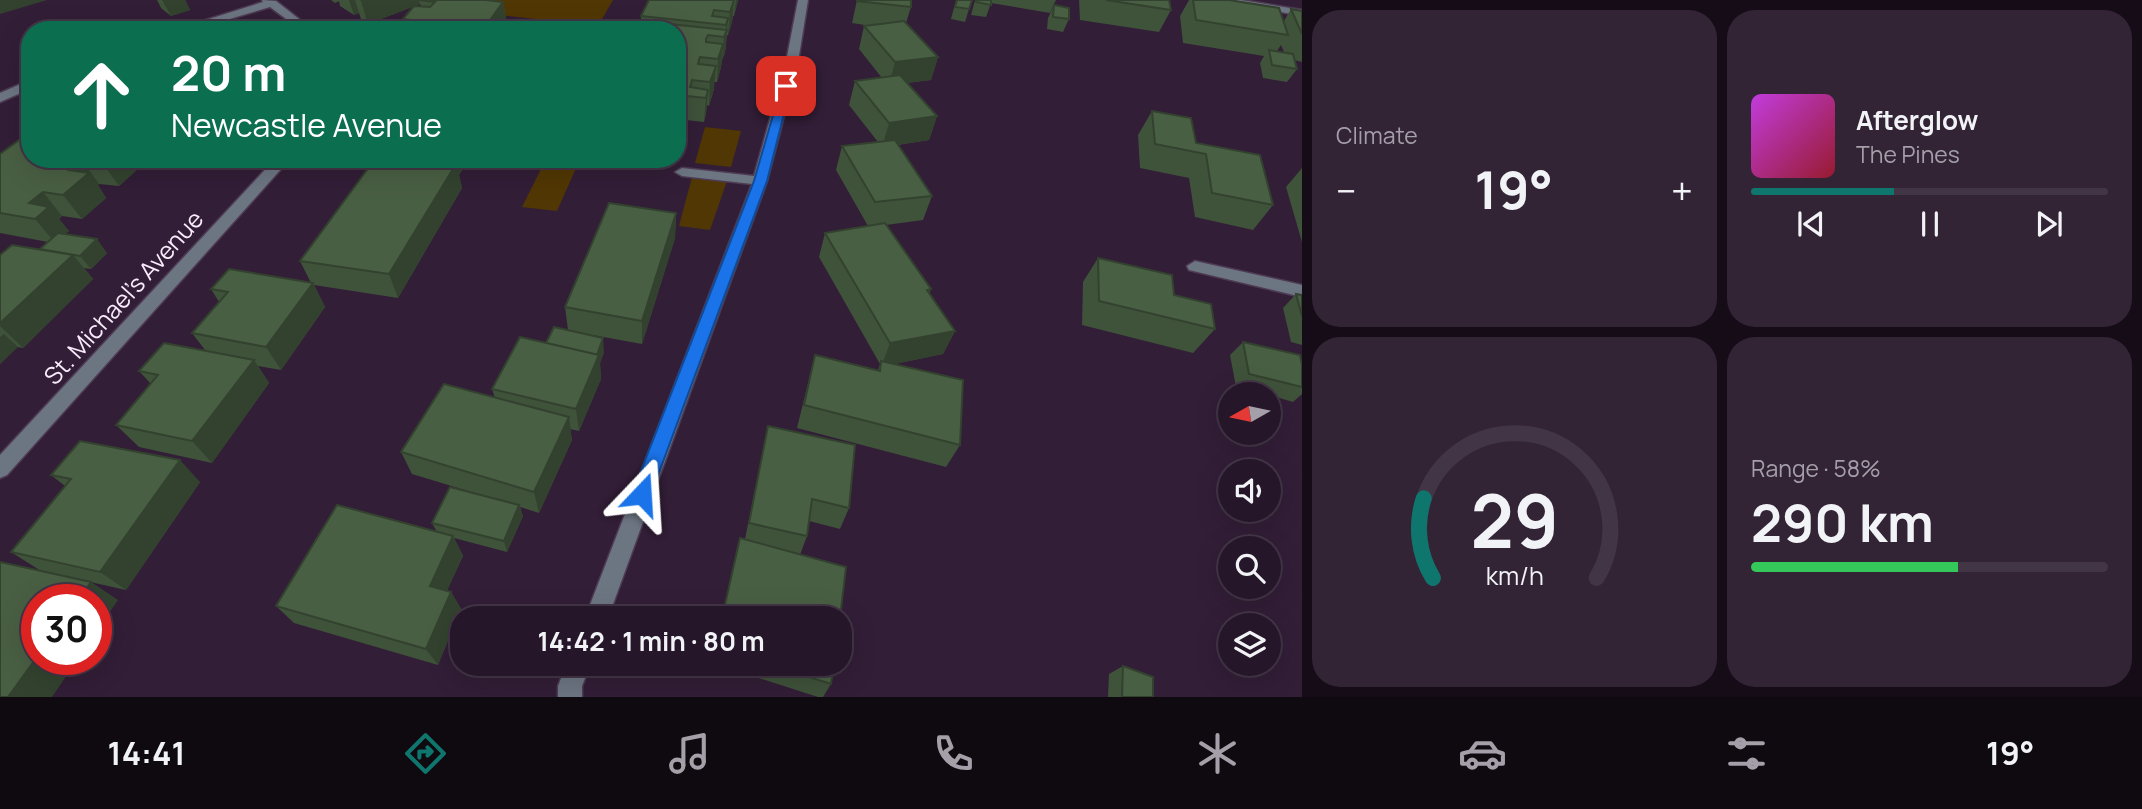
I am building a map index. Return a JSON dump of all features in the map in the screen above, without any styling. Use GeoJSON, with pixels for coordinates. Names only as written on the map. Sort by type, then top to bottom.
{"type":"FeatureCollection","features":[{"type":"Feature","properties":{"kind":"street"},"geometry":{"type":"LineString","coordinates":[[600,606],[760,181],[792,62],[803,0]]}},
{"type":"Feature","properties":{"kind":"street"},"geometry":{"type":"LineString","coordinates":[[1222,0],[1302,13]]}},
{"type":"Feature","properties":{"kind":"street"},"geometry":{"type":"LineString","coordinates":[[208,21],[269,2],[296,21]]}},
{"type":"Feature","properties":{"kind":"street"},"geometry":{"type":"LineString","coordinates":[[0,80],[21,86]]}},
{"type":"Feature","properties":{"kind":"street"},"geometry":{"type":"LineString","coordinates":[[0,98],[21,88]]}},
{"type":"Feature","properties":{"kind":"street","name":"St. Michael's Avenue"},"geometry":{"type":"LineString","coordinates":[[0,469],[276,168]]}},
{"type":"Feature","properties":{"kind":"street"},"geometry":{"type":"LineString","coordinates":[[682,172],[760,181]]}},
{"type":"Feature","properties":{"kind":"street"},"geometry":{"type":"LineString","coordinates":[[1195,266],[1302,291]]}},
{"type":"Feature","properties":{"kind":"street"},"geometry":{"type":"LineString","coordinates":[[570,697],[574,676]]}},
{"type":"Feature","properties":{"kind":"shaded area"},"geometry":{"type":"Polygon","coordinates":[[[445,0],[613,0],[601,21],[553,21],[444,9],[445,0]]]}},
{"type":"Feature","properties":{"kind":"shaded area"},"geometry":{"type":"Polygon","coordinates":[[[705,127],[741,131],[731,167],[695,163],[705,127]]]}},
{"type":"Feature","properties":{"kind":"shaded area"},"geometry":{"type":"Polygon","coordinates":[[[542,168],[576,168],[557,211],[522,207],[542,168]]]}},
{"type":"Feature","properties":{"kind":"shaded area"},"geometry":{"type":"Polygon","coordinates":[[[692,177],[727,181],[710,230],[679,226],[692,177]]]}},
{"type":"Feature","properties":{"kind":"building"},"geometry":{"type":"Polygon","coordinates":[[[419,0],[503,2],[489,21],[403,19],[414,6],[430,7],[435,2],[419,0]]]}},
{"type":"Feature","properties":{"kind":"building"},"geometry":{"type":"Polygon","coordinates":[[[649,0],[734,0],[730,12],[714,10],[712,16],[728,18],[726,25],[641,16],[649,0]]]}},
{"type":"Feature","properties":{"kind":"building"},"geometry":{"type":"Polygon","coordinates":[[[911,0],[911,7],[857,1],[911,0]]]}},
{"type":"Feature","properties":{"kind":"building"},"geometry":{"type":"Polygon","coordinates":[[[957,0],[972,0],[969,9],[955,7],[957,0]]]}},
{"type":"Feature","properties":{"kind":"building"},"geometry":{"type":"Polygon","coordinates":[[[991,0],[991,5],[976,2],[991,0]]]}},
{"type":"Feature","properties":{"kind":"building"},"geometry":{"type":"Polygon","coordinates":[[[1106,0],[1169,0],[1171,10],[1106,0]]]}},
{"type":"Feature","properties":{"kind":"building"},"geometry":{"type":"Polygon","coordinates":[[[1193,0],[1229,0],[1279,8],[1288,35],[1196,20],[1193,0]]]}},
{"type":"Feature","properties":{"kind":"building"},"geometry":{"type":"Polygon","coordinates":[[[1054,5],[1069,8],[1069,19],[1053,17],[1054,5]]]}},
{"type":"Feature","properties":{"kind":"building"},"geometry":{"type":"Polygon","coordinates":[[[1291,9],[1302,11],[1302,34],[1291,9]]]}},
{"type":"Feature","properties":{"kind":"building"},"geometry":{"type":"Polygon","coordinates":[[[904,21],[938,57],[895,62],[864,26],[904,21]]]}},
{"type":"Feature","properties":{"kind":"building"},"geometry":{"type":"Polygon","coordinates":[[[686,26],[727,30],[724,37],[708,35],[706,39],[706,42],[723,44],[718,59],[700,57],[699,60],[698,64],[716,66],[710,82],[692,80],[690,87],[708,90],[706,98],[686,96],[686,26]]]}},
{"type":"Feature","properties":{"kind":"building"},"geometry":{"type":"Polygon","coordinates":[[[1269,50],[1293,54],[1297,69],[1272,65],[1269,50]]]}},
{"type":"Feature","properties":{"kind":"building"},"geometry":{"type":"Polygon","coordinates":[[[900,75],[937,116],[889,123],[855,81],[900,75]]]}},
{"type":"Feature","properties":{"kind":"building"},"geometry":{"type":"Polygon","coordinates":[[[1152,111],[1191,118],[1196,143],[1260,155],[1273,205],[1212,193],[1206,154],[1155,144],[1152,111]]]}},
{"type":"Feature","properties":{"kind":"building"},"geometry":{"type":"Polygon","coordinates":[[[21,139],[21,168],[72,168],[69,170],[89,173],[63,195],[43,192],[29,203],[49,207],[35,219],[0,213],[0,154],[21,139]]]}},
{"type":"Feature","properties":{"kind":"building"},"geometry":{"type":"Polygon","coordinates":[[[895,140],[932,196],[875,202],[842,146],[895,140]]]}},
{"type":"Feature","properties":{"kind":"building"},"geometry":{"type":"Polygon","coordinates":[[[368,168],[454,168],[389,274],[300,261],[368,168]]]}},
{"type":"Feature","properties":{"kind":"building"},"geometry":{"type":"Polygon","coordinates":[[[609,203],[676,213],[642,321],[565,307],[609,203]]]}},
{"type":"Feature","properties":{"kind":"building"},"geometry":{"type":"Polygon","coordinates":[[[885,223],[931,289],[927,290],[955,331],[890,343],[825,233],[885,223]]]}},
{"type":"Feature","properties":{"kind":"building"},"geometry":{"type":"Polygon","coordinates":[[[58,233],[97,239],[80,256],[40,249],[58,233]]]}},
{"type":"Feature","properties":{"kind":"building"},"geometry":{"type":"Polygon","coordinates":[[[12,245],[73,255],[0,323],[0,255],[12,245]]]}},
{"type":"Feature","properties":{"kind":"building"},"geometry":{"type":"Polygon","coordinates":[[[1098,258],[1172,275],[1174,295],[1211,304],[1215,329],[1099,301],[1098,258]]]}},
{"type":"Feature","properties":{"kind":"building"},"geometry":{"type":"Polygon","coordinates":[[[229,269],[313,283],[266,347],[192,333],[228,292],[211,289],[229,269]]]}},
{"type":"Feature","properties":{"kind":"building"},"geometry":{"type":"Polygon","coordinates":[[[1296,294],[1302,295],[1302,316],[1296,294]]]}},
{"type":"Feature","properties":{"kind":"building"},"geometry":{"type":"Polygon","coordinates":[[[554,327],[603,338],[597,355],[546,343],[554,327]]]}},
{"type":"Feature","properties":{"kind":"building"},"geometry":{"type":"Polygon","coordinates":[[[520,337],[599,355],[576,409],[492,389],[520,337]]]}},
{"type":"Feature","properties":{"kind":"building"},"geometry":{"type":"Polygon","coordinates":[[[1243,342],[1300,355],[1302,387],[1249,374],[1243,342]]]}},
{"type":"Feature","properties":{"kind":"building"},"geometry":{"type":"Polygon","coordinates":[[[164,343],[254,360],[192,441],[116,425],[158,375],[139,371],[164,343]]]}},
{"type":"Feature","properties":{"kind":"building"},"geometry":{"type":"Polygon","coordinates":[[[815,355],[880,371],[881,361],[963,380],[960,445],[804,405],[815,355]]]}},
{"type":"Feature","properties":{"kind":"building"},"geometry":{"type":"Polygon","coordinates":[[[444,384],[569,417],[534,492],[401,452],[444,384]]]}},
{"type":"Feature","properties":{"kind":"building"},"geometry":{"type":"Polygon","coordinates":[[[768,426],[855,445],[849,508],[812,499],[807,536],[749,523],[768,426]]]}},
{"type":"Feature","properties":{"kind":"building"},"geometry":{"type":"Polygon","coordinates":[[[80,441],[180,460],[100,572],[11,552],[71,479],[51,475],[80,441]]]}},
{"type":"Feature","properties":{"kind":"building"},"geometry":{"type":"Polygon","coordinates":[[[450,487],[519,505],[504,541],[432,523],[450,487]]]}},
{"type":"Feature","properties":{"kind":"building"},"geometry":{"type":"Polygon","coordinates":[[[337,505],[453,536],[430,586],[451,592],[426,649],[276,606],[337,505]]]}},
{"type":"Feature","properties":{"kind":"building"},"geometry":{"type":"Polygon","coordinates":[[[740,538],[846,567],[841,606],[725,606],[740,538]]]}},
{"type":"Feature","properties":{"kind":"building"},"geometry":{"type":"Polygon","coordinates":[[[0,562],[91,582],[21,584],[21,675],[24,675],[8,697],[0,697],[0,562]]]}},
{"type":"Feature","properties":{"kind":"building"},"geometry":{"type":"Polygon","coordinates":[[[1123,666],[1153,677],[1153,697],[1122,697],[1123,666]]]}},
{"type":"Feature","properties":{"kind":"building"},"geometry":{"type":"Polygon","coordinates":[[[805,676],[832,676],[831,684],[805,676]]]}},
{"type":"Feature","properties":{"kind":"route"},"geometry":{"type":"LineString","coordinates":[[642,494],[760,181],[786,86]]}}]}
